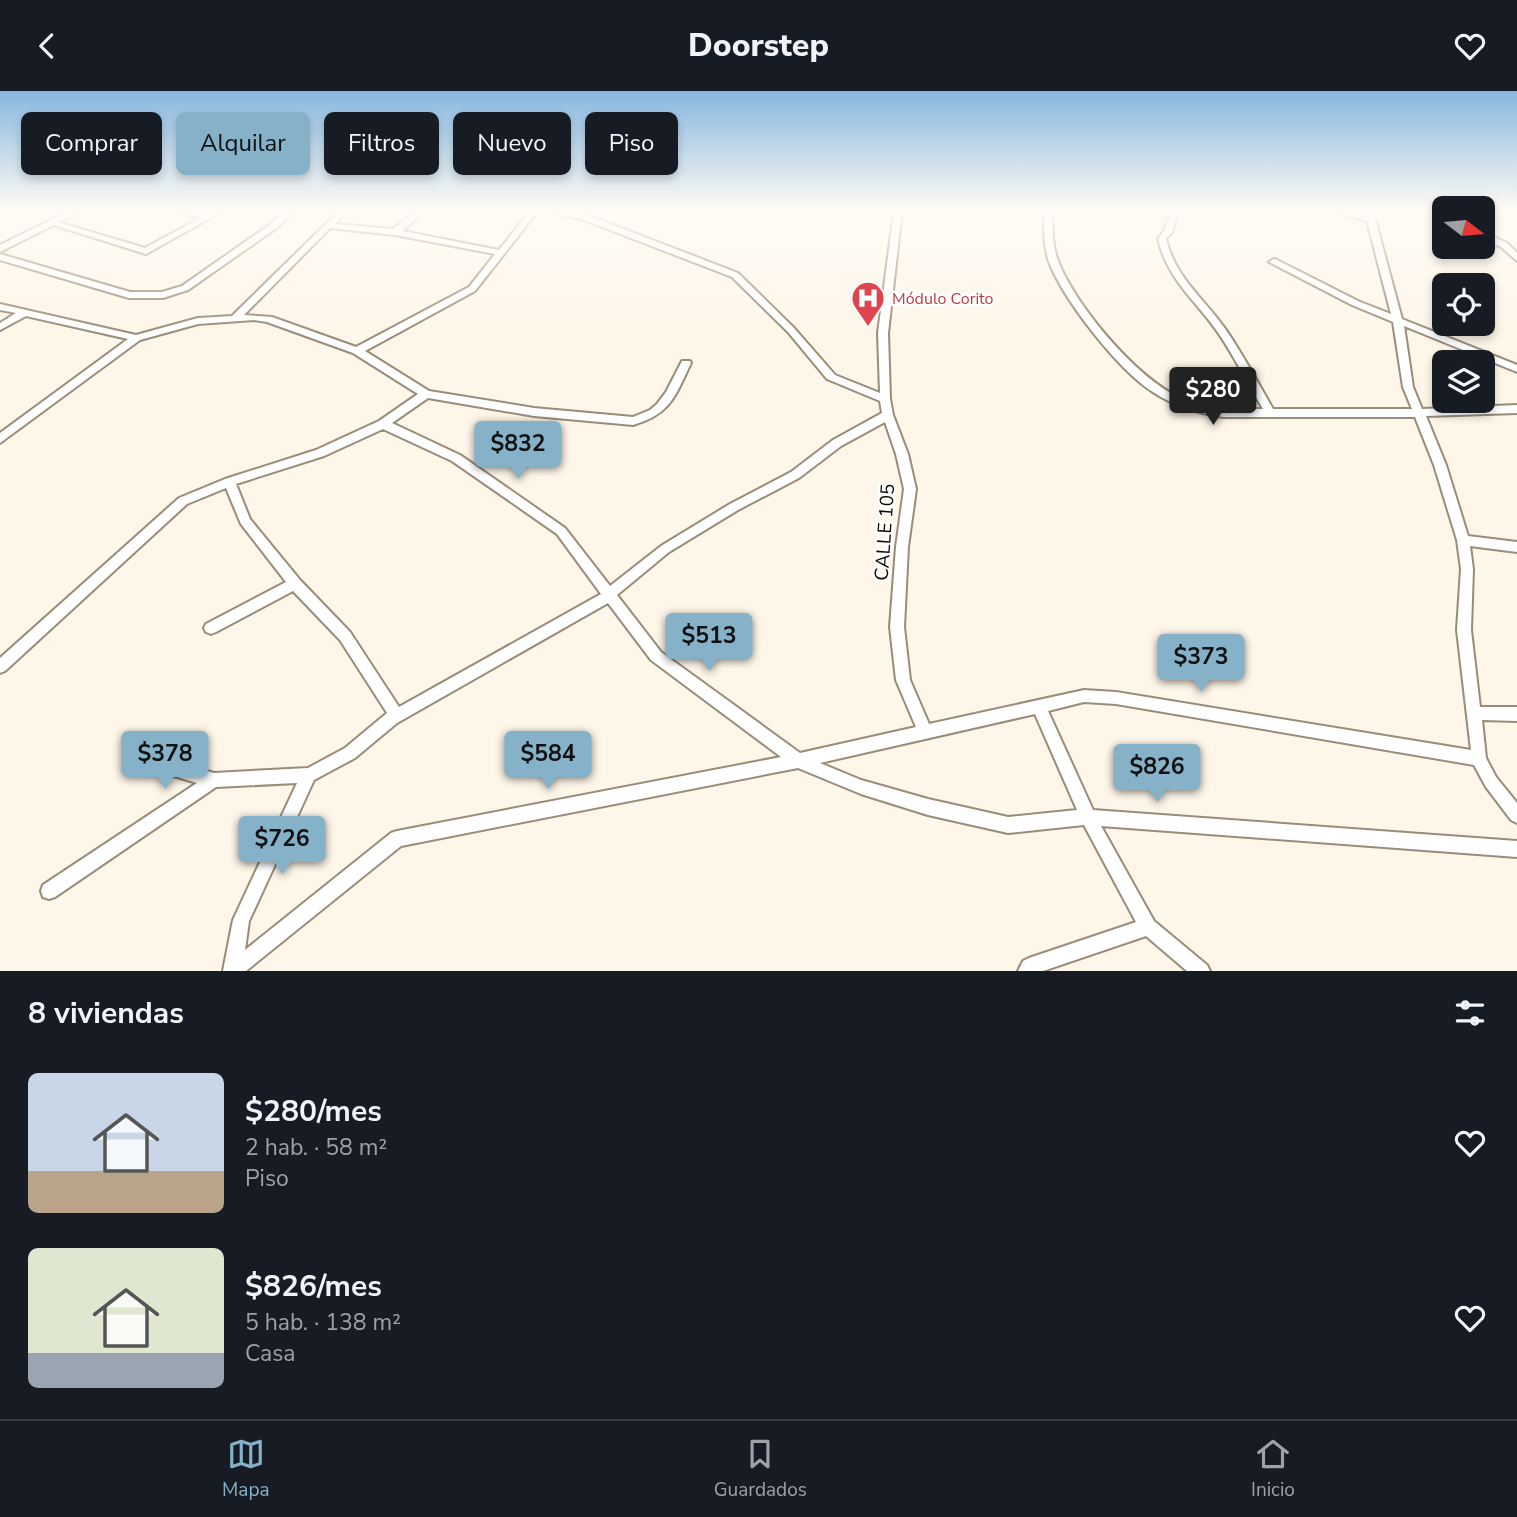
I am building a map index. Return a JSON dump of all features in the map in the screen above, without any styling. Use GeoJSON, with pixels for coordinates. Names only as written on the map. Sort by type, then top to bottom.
{"type":"FeatureCollection","features":[{"type":"Feature","properties":{"kind":"street"},"geometry":{"type":"LineString","coordinates":[[0,257],[129,295],[163,295],[185,288],[236,252]]}},
{"type":"Feature","properties":{"kind":"street"},"geometry":{"type":"LineString","coordinates":[[235,318],[304,252]]}},
{"type":"Feature","properties":{"kind":"street"},"geometry":{"type":"LineString","coordinates":[[357,351],[472,289],[502,253],[497,252]]}},
{"type":"Feature","properties":{"kind":"street"},"geometry":{"type":"LineString","coordinates":[[676,252],[735,275],[791,330],[831,377],[885,399]]}},
{"type":"Feature","properties":{"kind":"street","name":"CALLE 105"},"geometry":{"type":"LineString","coordinates":[[893,252],[883,333],[885,399],[910,489],[902,547],[897,627],[903,680],[924,730]]}},
{"type":"Feature","properties":{"kind":"street"},"geometry":{"type":"LineString","coordinates":[[1052,252],[1053,261],[1073,295],[1105,338],[1146,383],[1169,397],[1200,409],[1223,413],[1419,413],[1517,409]]}},
{"type":"Feature","properties":{"kind":"street"},"geometry":{"type":"LineString","coordinates":[[1167,252],[1172,271],[1221,330],[1269,411]]}},
{"type":"Feature","properties":{"kind":"street"},"geometry":{"type":"LineString","coordinates":[[1380,252],[1398,322],[1408,387],[1440,465],[1462,540],[1467,569],[1464,630],[1479,759],[1491,782],[1517,815]]}},
{"type":"Feature","properties":{"kind":"street"},"geometry":{"type":"LineString","coordinates":[[1274,262],[1398,322],[1517,369]]}},
{"type":"Feature","properties":{"kind":"street"},"geometry":{"type":"LineString","coordinates":[[0,307],[136,338]]}},
{"type":"Feature","properties":{"kind":"street"},"geometry":{"type":"LineString","coordinates":[[0,327],[25,312]]}},
{"type":"Feature","properties":{"kind":"street"},"geometry":{"type":"LineString","coordinates":[[0,439],[136,338],[198,321],[269,319],[357,351],[426,394],[534,412],[633,421],[649,418],[662,409],[687,363]]}},
{"type":"Feature","properties":{"kind":"street"},"geometry":{"type":"LineString","coordinates":[[0,667],[183,501],[229,482],[320,453],[383,424],[426,394]]}},
{"type":"Feature","properties":{"kind":"street"},"geometry":{"type":"LineString","coordinates":[[139,759],[214,779],[309,775],[350,753],[396,715],[610,593],[665,549],[734,507],[795,475],[837,443],[888,415]]}},
{"type":"Feature","properties":{"kind":"street"},"geometry":{"type":"LineString","coordinates":[[383,424],[456,458],[561,531],[656,656],[799,761],[872,790],[928,807],[1008,825],[1088,817],[1517,849]]}},
{"type":"Feature","properties":{"kind":"street"},"geometry":{"type":"LineString","coordinates":[[229,482],[245,521],[295,584],[345,636],[396,715]]}},
{"type":"Feature","properties":{"kind":"street"},"geometry":{"type":"LineString","coordinates":[[1462,540],[1517,547]]}},
{"type":"Feature","properties":{"kind":"street"},"geometry":{"type":"LineString","coordinates":[[211,628],[295,584]]}},
{"type":"Feature","properties":{"kind":"street"},"geometry":{"type":"LineString","coordinates":[[232,971],[397,839],[799,761],[924,730],[1084,696],[1116,698],[1479,759]]}},
{"type":"Feature","properties":{"kind":"street"},"geometry":{"type":"LineString","coordinates":[[1039,706],[1088,817],[1148,927],[1202,971]]}},
{"type":"Feature","properties":{"kind":"street"},"geometry":{"type":"LineString","coordinates":[[1473,713],[1517,714]]}},
{"type":"Feature","properties":{"kind":"street"},"geometry":{"type":"LineString","coordinates":[[232,971],[241,920],[309,775]]}},
{"type":"Feature","properties":{"kind":"street"},"geometry":{"type":"LineString","coordinates":[[49,891],[214,779]]}},
{"type":"Feature","properties":{"kind":"street"},"geometry":{"type":"LineString","coordinates":[[1027,971],[1029,967],[1148,927]]}},
{"type":"Feature","properties":{"kind":"place","name":"Módulo Corito"},"geometry":{"type":"Point","coordinates":[868,328]}}]}
